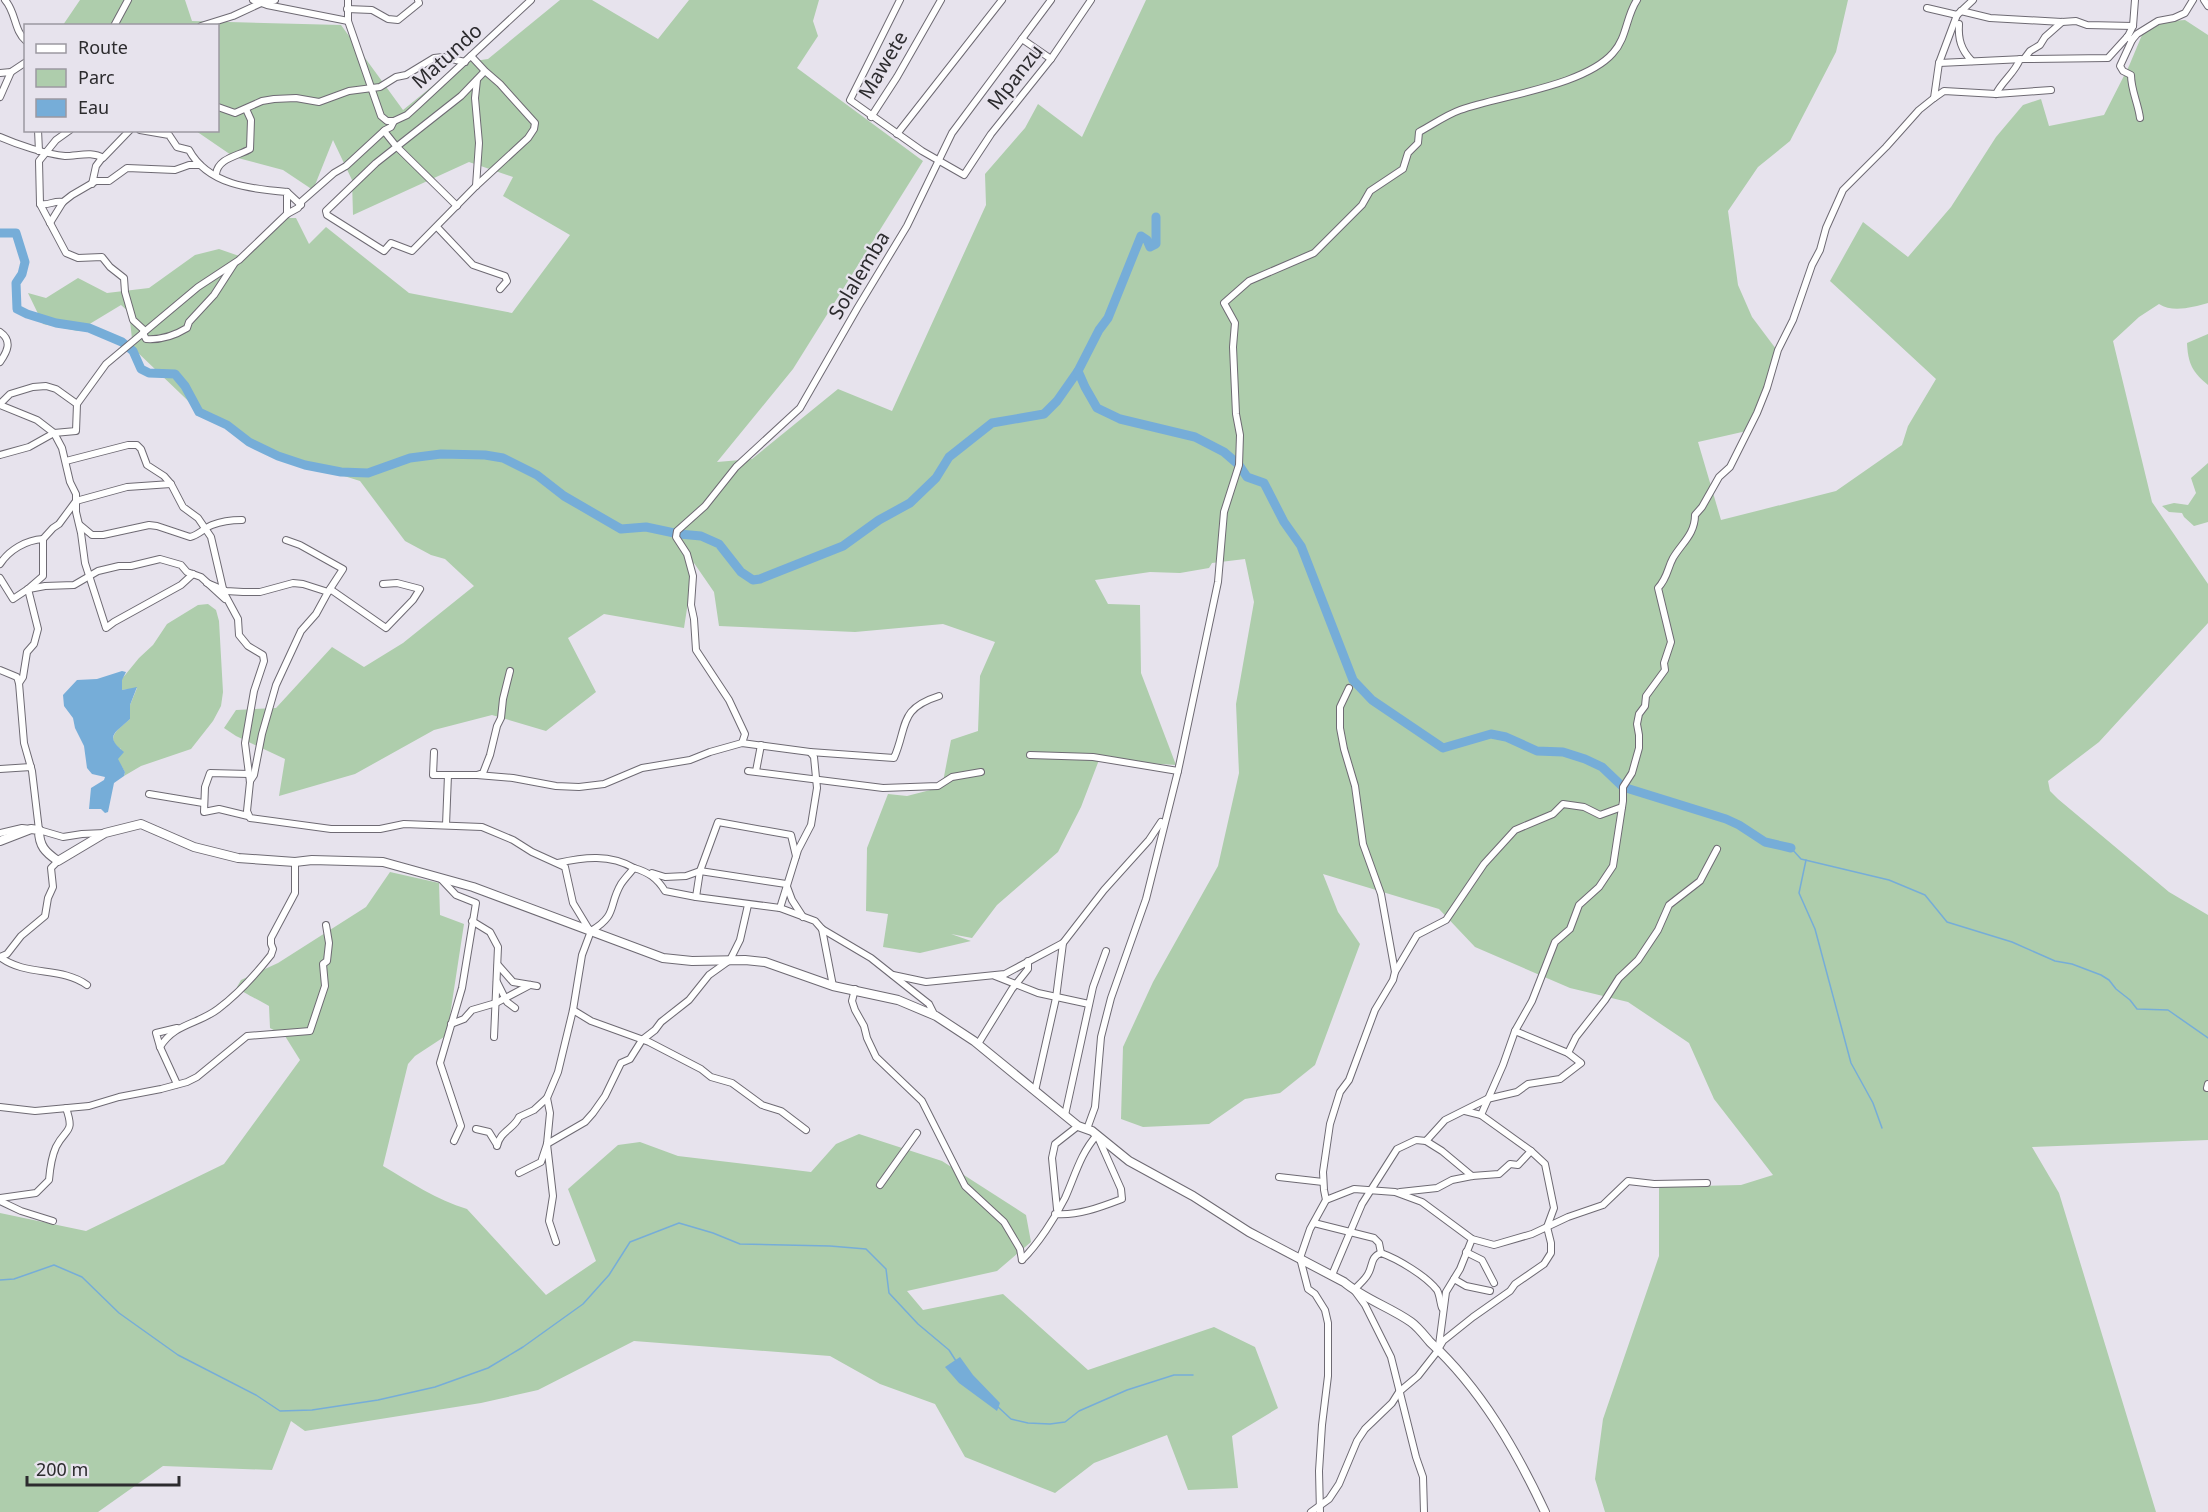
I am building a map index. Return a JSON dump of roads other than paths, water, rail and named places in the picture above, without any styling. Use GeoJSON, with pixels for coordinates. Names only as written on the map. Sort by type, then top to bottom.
{"type":"FeatureCollection","features":[{"type":"Feature","properties":{"kind":"street"},"geometry":{"type":"LineString","coordinates":[[5,0],[13,11],[20,36],[24,39]]}},
{"type":"Feature","properties":{"kind":"street"},"geometry":{"type":"LineString","coordinates":[[115,24],[128,0]]}},
{"type":"Feature","properties":{"kind":"street"},"geometry":{"type":"LineString","coordinates":[[253,0],[348,21]]}},
{"type":"Feature","properties":{"kind":"street"},"geometry":{"type":"LineString","coordinates":[[207,24],[233,16],[261,3],[275,0]]}},
{"type":"Feature","properties":{"kind":"street"},"geometry":{"type":"LineString","coordinates":[[348,0],[348,21],[370,88],[383,119],[384,130],[396,146],[457,206]]}},
{"type":"Feature","properties":{"kind":"street"},"geometry":{"type":"LineString","coordinates":[[347,9],[372,10],[388,19],[398,20],[419,3],[418,0]]}},
{"type":"Feature","properties":{"kind":"street","name":"Matundo"},"geometry":{"type":"LineString","coordinates":[[234,264],[287,214],[301,205],[302,201],[333,173],[354,159],[384,130],[391,127],[394,121],[407,115],[531,0]]}},
{"type":"Feature","properties":{"kind":"street"},"geometry":{"type":"LineString","coordinates":[[900,0],[850,100],[937,160]]}},
{"type":"Feature","properties":{"kind":"street","name":"Mawete"},"geometry":{"type":"LineString","coordinates":[[872,117],[941,0]]}},
{"type":"Feature","properties":{"kind":"street"},"geometry":{"type":"LineString","coordinates":[[897,134],[1002,0]]}},
{"type":"Feature","properties":{"kind":"street","name":"Solalemba"},"geometry":{"type":"LineString","coordinates":[[742,743],[745,734],[738,717],[696,650],[691,605],[693,576],[687,554],[681,547],[676,534],[705,506],[736,467],[800,408],[908,226],[937,160],[952,133],[1051,0]]}},
{"type":"Feature","properties":{"kind":"street","name":"Mpanzu"},"geometry":{"type":"LineString","coordinates":[[937,160],[964,175],[1022,93],[1051,59],[1091,0]]}},
{"type":"Feature","properties":{"kind":"street"},"geometry":{"type":"LineString","coordinates":[[1056,1212],[1052,1158],[1055,1144],[1082,1128],[1095,1107],[1101,1037],[1111,998],[1146,899],[1178,771],[1218,582],[1224,512],[1239,465],[1240,435],[1236,414],[1233,347],[1235,323],[1224,303],[1249,280],[1314,253],[1362,205],[1370,191],[1403,169],[1408,153],[1418,143],[1419,132],[1457,111],[1563,81],[1600,66],[1615,52],[1624,35],[1630,10],[1637,0]]}},
{"type":"Feature","properties":{"kind":"street"},"geometry":{"type":"LineString","coordinates":[[1934,98],[1939,63],[1951,30],[1961,13],[1973,0]]}},
{"type":"Feature","properties":{"kind":"street"},"geometry":{"type":"LineString","coordinates":[[2135,0],[2133,26],[2120,66],[2122,71],[2131,75],[2131,85],[2140,118]]}},
{"type":"Feature","properties":{"kind":"street"},"geometry":{"type":"LineString","coordinates":[[1939,63],[2108,58],[2130,39],[2158,21],[2185,13],[2193,0]]}},
{"type":"Feature","properties":{"kind":"street"},"geometry":{"type":"LineString","coordinates":[[2204,0],[2208,6]]}},
{"type":"Feature","properties":{"kind":"street"},"geometry":{"type":"LineString","coordinates":[[1927,8],[1990,18],[2076,21],[2087,25],[2133,26]]}},
{"type":"Feature","properties":{"kind":"street"},"geometry":{"type":"LineString","coordinates":[[1961,13],[1958,36],[1963,52],[1972,61]]}},
{"type":"Feature","properties":{"kind":"street"},"geometry":{"type":"LineString","coordinates":[[1996,94],[2022,59],[2040,45],[2044,37],[2062,22]]}},
{"type":"Feature","properties":{"kind":"street"},"geometry":{"type":"LineString","coordinates":[[1951,30],[1959,24]]}},
{"type":"Feature","properties":{"kind":"street"},"geometry":{"type":"LineString","coordinates":[[1022,39],[1051,59]]}},
{"type":"Feature","properties":{"kind":"street"},"geometry":{"type":"LineString","coordinates":[[471,56],[535,123],[528,138],[476,186],[412,251],[391,243],[384,251],[327,215],[327,210],[396,146],[453,103],[485,71]]}},
{"type":"Feature","properties":{"kind":"street"},"geometry":{"type":"LineString","coordinates":[[219,108],[235,113],[262,101],[274,99],[296,98],[319,102],[350,91],[384,86],[396,77],[406,75],[434,58],[443,57],[465,62]]}},
{"type":"Feature","properties":{"kind":"street"},"geometry":{"type":"LineString","coordinates":[[0,73],[11,72],[24,63]]}},
{"type":"Feature","properties":{"kind":"street"},"geometry":{"type":"LineString","coordinates":[[0,97],[11,72]]}},
{"type":"Feature","properties":{"kind":"street"},"geometry":{"type":"LineString","coordinates":[[476,186],[479,143],[475,98],[477,79]]}},
{"type":"Feature","properties":{"kind":"street"},"geometry":{"type":"LineString","coordinates":[[1481,1115],[1515,1031],[1532,1001],[1555,942],[1570,929],[1579,905],[1599,887],[1613,866],[1623,787],[1632,773],[1639,748],[1637,724],[1639,714],[1645,706],[1646,696],[1665,670],[1664,663],[1671,642],[1658,588],[1668,574],[1672,560],[1689,537],[1695,524],[1695,515],[1719,477],[1730,466],[1757,413],[1778,350],[1793,320],[1826,228],[1843,190],[1919,110],[1944,91],[2024,94],[2051,90]]}},
{"type":"Feature","properties":{"kind":"street"},"geometry":{"type":"LineString","coordinates":[[216,174],[218,166],[223,162],[250,149],[251,120],[246,109]]}},
{"type":"Feature","properties":{"kind":"street"},"geometry":{"type":"LineString","coordinates":[[383,119],[394,121]]}},
{"type":"Feature","properties":{"kind":"street"},"geometry":{"type":"LineString","coordinates":[[38,132],[42,150],[39,161],[40,204],[66,253],[78,258],[102,256],[110,267],[124,278],[125,292],[133,320],[144,332],[146,339],[168,337],[187,328],[189,322],[222,286],[234,264]]}},
{"type":"Feature","properties":{"kind":"street"},"geometry":{"type":"LineString","coordinates":[[42,150],[67,132]]}},
{"type":"Feature","properties":{"kind":"street"},"geometry":{"type":"LineString","coordinates":[[92,184],[96,166],[128,132]]}},
{"type":"Feature","properties":{"kind":"street"},"geometry":{"type":"LineString","coordinates":[[152,132],[169,135],[176,147],[189,150],[200,165],[222,180],[259,190],[287,192],[301,205]]}},
{"type":"Feature","properties":{"kind":"street"},"geometry":{"type":"LineString","coordinates":[[0,137],[66,156],[95,154],[102,158]]}},
{"type":"Feature","properties":{"kind":"street"},"geometry":{"type":"LineString","coordinates":[[50,223],[63,202],[72,195],[96,181],[109,181],[123,169],[131,167],[175,170],[189,165],[200,165]]}},
{"type":"Feature","properties":{"kind":"street"},"geometry":{"type":"LineString","coordinates":[[287,192],[287,214]]}},
{"type":"Feature","properties":{"kind":"street"},"geometry":{"type":"LineString","coordinates":[[40,204],[47,206],[57,201],[63,202]]}},
{"type":"Feature","properties":{"kind":"street"},"geometry":{"type":"LineString","coordinates":[[437,227],[472,265],[505,276],[507,281],[500,289]]}},
{"type":"Feature","properties":{"kind":"street"},"geometry":{"type":"LineString","coordinates":[[0,455],[29,447],[54,433],[76,431],[77,405],[96,375],[106,364],[198,287],[234,264]]}},
{"type":"Feature","properties":{"kind":"street"},"geometry":{"type":"LineString","coordinates":[[0,332],[8,343],[7,352],[0,362]]}},
{"type":"Feature","properties":{"kind":"street"},"geometry":{"type":"LineString","coordinates":[[77,405],[56,389],[46,386],[33,387],[10,394],[0,404],[36,420],[54,433],[65,454],[70,482],[76,494],[76,512],[84,563],[106,628],[114,621],[181,585],[193,574]]}},
{"type":"Feature","properties":{"kind":"street"},"geometry":{"type":"LineString","coordinates":[[66,461],[128,445],[137,445],[147,465],[160,472],[171,484],[183,507],[198,518],[210,537],[222,589],[238,619],[239,635],[248,646],[263,655],[264,661],[254,691],[245,738],[249,778],[246,811],[248,816]]}},
{"type":"Feature","properties":{"kind":"street"},"geometry":{"type":"LineString","coordinates":[[28,590],[43,576],[44,539],[59,524],[76,501],[127,487],[171,484]]}},
{"type":"Feature","properties":{"kind":"street"},"geometry":{"type":"LineString","coordinates":[[79,525],[92,535],[103,535],[149,525],[194,537],[205,529],[224,521],[242,520]]}},
{"type":"Feature","properties":{"kind":"street"},"geometry":{"type":"LineString","coordinates":[[0,564],[5,556],[19,546],[33,540],[44,539]]}},
{"type":"Feature","properties":{"kind":"street"},"geometry":{"type":"LineString","coordinates":[[286,540],[344,569],[316,614],[301,631],[291,650],[276,685],[262,734],[254,775],[249,778],[210,773],[203,803],[204,812],[219,809],[253,819],[331,830],[380,829],[404,824],[482,827],[513,840],[567,870],[573,903],[591,931]]}},
{"type":"Feature","properties":{"kind":"street"},"geometry":{"type":"LineString","coordinates":[[0,578],[11,598],[28,590],[45,586],[74,585],[98,571],[160,559],[181,565],[226,599]]}},
{"type":"Feature","properties":{"kind":"street"},"geometry":{"type":"LineString","coordinates":[[207,583],[222,589],[260,592],[293,583],[303,584],[329,591],[386,628],[413,600],[420,589],[397,583],[383,584]]}},
{"type":"Feature","properties":{"kind":"street"},"geometry":{"type":"LineString","coordinates":[[19,683],[23,677],[27,652],[34,644],[38,628],[28,590]]}},
{"type":"Feature","properties":{"kind":"street"},"geometry":{"type":"LineString","coordinates":[[0,670],[17,677],[19,683],[24,743],[31,767],[35,830],[39,843],[58,861]]}},
{"type":"Feature","properties":{"kind":"street"},"geometry":{"type":"LineString","coordinates":[[477,775],[483,773],[490,755],[495,731],[501,718],[510,671]]}},
{"type":"Feature","properties":{"kind":"street"},"geometry":{"type":"LineString","coordinates":[[1349,688],[1340,707],[1340,728],[1355,786],[1363,844],[1381,894],[1395,972]]}},
{"type":"Feature","properties":{"kind":"street"},"geometry":{"type":"LineString","coordinates":[[434,752],[433,775],[513,778],[556,786],[597,786],[642,768],[690,760],[742,743],[810,752],[894,758],[905,719],[927,700],[939,696]]}},
{"type":"Feature","properties":{"kind":"street"},"geometry":{"type":"LineString","coordinates":[[756,771],[761,745]]}},
{"type":"Feature","properties":{"kind":"street"},"geometry":{"type":"LineString","coordinates":[[780,908],[796,856],[811,825],[817,788],[814,757],[810,752]]}},
{"type":"Feature","properties":{"kind":"street"},"geometry":{"type":"LineString","coordinates":[[1030,755],[1093,757],[1178,771]]}},
{"type":"Feature","properties":{"kind":"street"},"geometry":{"type":"LineString","coordinates":[[0,769],[31,767]]}},
{"type":"Feature","properties":{"kind":"street"},"geometry":{"type":"LineString","coordinates":[[748,771],[883,788],[938,786],[952,777],[981,772]]}},
{"type":"Feature","properties":{"kind":"street"},"geometry":{"type":"LineString","coordinates":[[446,825],[448,775]]}},
{"type":"Feature","properties":{"kind":"street"},"geometry":{"type":"LineString","coordinates":[[149,794],[203,803]]}},
{"type":"Feature","properties":{"kind":"street"},"geometry":{"type":"LineString","coordinates":[[893,975],[926,982],[1005,974],[1063,943],[1104,890],[1159,827],[1170,799]]}},
{"type":"Feature","properties":{"kind":"street"},"geometry":{"type":"LineString","coordinates":[[1320,1509],[1319,1471],[1328,1376],[1328,1323],[1325,1310],[1315,1294],[1308,1289],[1300,1258],[1326,1200],[1323,1182],[1330,1124],[1340,1092],[1349,1080],[1375,1010],[1417,934],[1446,920],[1484,864],[1515,830],[1553,814],[1563,804],[1584,807],[1599,815],[1622,807]]}},
{"type":"Feature","properties":{"kind":"street"},"geometry":{"type":"LineString","coordinates":[[696,897],[700,871],[718,822],[791,835],[796,856]]}},
{"type":"Feature","properties":{"kind":"street"},"geometry":{"type":"LineString","coordinates":[[0,833],[22,828],[63,837],[105,833],[141,824],[194,847],[238,858],[295,862],[312,860],[383,862],[480,889],[663,958],[765,962],[833,986],[898,1000],[936,1016],[978,1044],[1065,1115],[1082,1128],[1097,1135],[1129,1161],[1193,1196],[1249,1232],[1332,1275],[1413,1323],[1459,1370],[1521,1460],[1545,1512]]}},
{"type":"Feature","properties":{"kind":"street"},"geometry":{"type":"LineString","coordinates":[[0,841],[35,830]]}},
{"type":"Feature","properties":{"kind":"street"},"geometry":{"type":"LineString","coordinates":[[0,957],[7,954],[21,936],[45,916],[48,898],[53,887],[51,868],[58,861],[105,833]]}},
{"type":"Feature","properties":{"kind":"street"},"geometry":{"type":"LineString","coordinates":[[1568,1053],[1576,1037],[1619,978],[1638,960],[1658,930],[1669,905],[1701,881],[1717,849]]}},
{"type":"Feature","properties":{"kind":"street"},"geometry":{"type":"LineString","coordinates":[[558,863],[575,859],[613,859],[664,878],[686,876],[700,871],[786,884]]}},
{"type":"Feature","properties":{"kind":"street"},"geometry":{"type":"LineString","coordinates":[[177,1084],[156,1033],[177,1028],[219,1009],[271,955],[273,949],[271,938],[295,894],[295,862]]}},
{"type":"Feature","properties":{"kind":"street"},"geometry":{"type":"LineString","coordinates":[[476,1129],[489,1132],[497,1146],[502,1133],[516,1125],[519,1117],[534,1110],[548,1098],[558,1072],[573,1010],[582,955],[591,931],[606,923],[621,883],[634,868]]}},
{"type":"Feature","properties":{"kind":"street"},"geometry":{"type":"LineString","coordinates":[[646,871],[658,881],[664,891],[780,908],[815,921],[822,929],[893,975],[929,1004],[936,1016]]}},
{"type":"Feature","properties":{"kind":"street"},"geometry":{"type":"LineString","coordinates":[[440,877],[456,896],[476,903]]}},
{"type":"Feature","properties":{"kind":"street"},"geometry":{"type":"LineString","coordinates":[[786,884],[792,900],[803,917]]}},
{"type":"Feature","properties":{"kind":"street"},"geometry":{"type":"LineString","coordinates":[[454,1141],[461,1126],[440,1063],[462,988],[471,946],[472,921],[480,889]]}},
{"type":"Feature","properties":{"kind":"street"},"geometry":{"type":"LineString","coordinates":[[519,1173],[541,1162],[547,1144],[585,1122],[605,1096],[621,1063],[630,1059],[642,1040],[689,1000],[710,975],[730,960],[740,940],[748,905]]}},
{"type":"Feature","properties":{"kind":"street"},"geometry":{"type":"LineString","coordinates":[[472,921],[490,932],[498,946],[494,1037]]}},
{"type":"Feature","properties":{"kind":"street"},"geometry":{"type":"LineString","coordinates":[[0,1107],[35,1111],[89,1106],[197,1077],[252,1034],[310,1031],[325,986],[323,964],[327,961],[329,943],[326,925]]}},
{"type":"Feature","properties":{"kind":"street"},"geometry":{"type":"LineString","coordinates":[[822,929],[833,986]]}},
{"type":"Feature","properties":{"kind":"street"},"geometry":{"type":"LineString","coordinates":[[1035,1091],[1056,998],[1063,943]]}},
{"type":"Feature","properties":{"kind":"street"},"geometry":{"type":"LineString","coordinates":[[1065,1115],[1089,1004],[1100,962],[1106,951]]}},
{"type":"Feature","properties":{"kind":"street"},"geometry":{"type":"LineString","coordinates":[[0,957],[17,967],[69,975],[87,985]]}},
{"type":"Feature","properties":{"kind":"street"},"geometry":{"type":"LineString","coordinates":[[978,1044],[1028,969],[1028,961]]}},
{"type":"Feature","properties":{"kind":"street"},"geometry":{"type":"LineString","coordinates":[[451,1024],[464,1019],[472,1010],[496,1003],[534,986],[513,982],[497,965]]}},
{"type":"Feature","properties":{"kind":"street"},"geometry":{"type":"LineString","coordinates":[[994,976],[1056,998],[1089,1004]]}},
{"type":"Feature","properties":{"kind":"street"},"geometry":{"type":"LineString","coordinates":[[497,982],[507,1002],[515,1008]]}},
{"type":"Feature","properties":{"kind":"street"},"geometry":{"type":"LineString","coordinates":[[855,989],[852,1001],[876,1057],[922,1101],[965,1186],[1004,1222],[1020,1249],[1022,1260],[1056,1212],[1083,1155],[1097,1135]]}},
{"type":"Feature","properties":{"kind":"street"},"geometry":{"type":"LineString","coordinates":[[573,1010],[591,1022],[642,1040],[677,1056],[711,1077],[732,1083],[762,1105],[781,1111],[806,1130]]}},
{"type":"Feature","properties":{"kind":"street"},"geometry":{"type":"LineString","coordinates":[[160,1047],[167,1036],[177,1028]]}},
{"type":"Feature","properties":{"kind":"street"},"geometry":{"type":"LineString","coordinates":[[1426,1141],[1445,1120],[1487,1099],[1517,1092],[1528,1084],[1560,1079],[1581,1064],[1568,1053],[1515,1031]]}},
{"type":"Feature","properties":{"kind":"street"},"geometry":{"type":"LineString","coordinates":[[548,1098],[550,1113],[547,1144],[553,1196],[549,1221],[556,1242]]}},
{"type":"Feature","properties":{"kind":"street"},"geometry":{"type":"LineString","coordinates":[[0,1200],[36,1193],[47,1183],[50,1177],[49,1166],[56,1148],[70,1126],[66,1108]]}},
{"type":"Feature","properties":{"kind":"street"},"geometry":{"type":"LineString","coordinates":[[1311,1512],[1320,1509],[1339,1484],[1357,1441],[1372,1422],[1392,1403],[1399,1392],[1418,1376],[1443,1341],[1544,1264],[1551,1253],[1547,1227],[1554,1208],[1548,1176],[1541,1159],[1481,1115],[1465,1111]]}},
{"type":"Feature","properties":{"kind":"street"},"geometry":{"type":"LineString","coordinates":[[880,1185],[917,1132]]}},
{"type":"Feature","properties":{"kind":"street"},"geometry":{"type":"LineString","coordinates":[[1056,1212],[1064,1215],[1095,1209],[1122,1199],[1121,1189],[1097,1135]]}},
{"type":"Feature","properties":{"kind":"street"},"geometry":{"type":"LineString","coordinates":[[1332,1275],[1362,1204],[1397,1149],[1416,1140],[1426,1141],[1472,1176]]}},
{"type":"Feature","properties":{"kind":"street"},"geometry":{"type":"LineString","coordinates":[[1326,1200],[1354,1190],[1395,1192],[1437,1188],[1452,1180],[1499,1174],[1510,1164],[1518,1165],[1531,1151]]}},
{"type":"Feature","properties":{"kind":"street"},"geometry":{"type":"LineString","coordinates":[[1279,1177],[1323,1182]]}},
{"type":"Feature","properties":{"kind":"street"},"geometry":{"type":"LineString","coordinates":[[1395,1192],[1422,1202],[1472,1239],[1494,1245],[1532,1234],[1603,1205],[1628,1180],[1654,1184],[1707,1183]]}},
{"type":"Feature","properties":{"kind":"street"},"geometry":{"type":"LineString","coordinates":[[0,1200],[21,1211],[54,1221]]}},
{"type":"Feature","properties":{"kind":"street"},"geometry":{"type":"LineString","coordinates":[[1314,1223],[1374,1238],[1379,1243],[1381,1253]]}},
{"type":"Feature","properties":{"kind":"street"},"geometry":{"type":"LineString","coordinates":[[1438,1349],[1446,1292],[1472,1239]]}},
{"type":"Feature","properties":{"kind":"street"},"geometry":{"type":"LineString","coordinates":[[1466,1252],[1482,1260],[1494,1283]]}},
{"type":"Feature","properties":{"kind":"street"},"geometry":{"type":"LineString","coordinates":[[1354,1290],[1369,1273],[1376,1255],[1381,1253],[1394,1258],[1430,1284],[1438,1292],[1442,1308]]}},
{"type":"Feature","properties":{"kind":"street"},"geometry":{"type":"LineString","coordinates":[[1454,1279],[1466,1286],[1490,1291]]}},
{"type":"Feature","properties":{"kind":"street"},"geometry":{"type":"LineString","coordinates":[[1354,1290],[1365,1305],[1391,1357],[1423,1477],[1424,1512]]}},
{"type":"Feature","properties":{"kind":"water"},"geometry":{"type":"Polygon","coordinates":[[[122,671],[126,672],[122,680],[122,690],[137,687],[130,705],[130,719],[116,731],[113,738],[124,752],[118,759],[125,772],[124,776],[114,783],[108,812],[105,813],[101,809],[89,809],[91,788],[105,777],[92,774],[87,768],[84,746],[73,718],[64,706],[63,695],[77,680],[97,679],[122,671]]]}},
{"type":"Feature","properties":{"kind":"water"},"geometry":{"type":"Polygon","coordinates":[[[960,1357],[973,1375],[1000,1403],[997,1411],[959,1383],[945,1367],[960,1357]]]}},
{"type":"Feature","properties":{"kind":"waterway"},"geometry":{"type":"LineString","coordinates":[[0,233],[16,233],[25,262],[22,274],[16,283],[17,309],[56,323],[89,328],[122,342],[133,351],[141,369],[149,373],[175,374],[185,386],[199,412],[227,425],[249,442],[278,456],[305,465],[341,472],[368,473],[410,458],[441,454],[485,455],[503,458],[537,475],[564,496],[621,529],[646,527],[701,536],[719,544],[741,572],[753,580],[843,546],[879,520],[910,503],[936,478],[949,457],[992,423],[1044,414],[1057,401],[1078,371],[1099,330],[1108,318],[1141,236],[1147,240],[1150,247],[1156,244],[1156,217]]}},
{"type":"Feature","properties":{"kind":"waterway"},"geometry":{"type":"LineString","coordinates":[[1078,371],[1097,408],[1120,419],[1195,437],[1224,452],[1239,465],[1247,477],[1264,483],[1284,522],[1301,546],[1353,680],[1372,700],[1443,748],[1491,734],[1506,737],[1537,751],[1563,752],[1602,767],[1623,787],[1726,819],[1765,842],[1791,848]]}},
{"type":"Feature","properties":{"kind":"waterway"},"geometry":{"type":"LineString","coordinates":[[1791,848],[1801,859],[1889,880],[1925,895],[1947,922],[2012,942],[2055,961],[2072,964],[2101,975],[2109,980],[2137,1009],[2168,1010],[2208,1038]]}},
{"type":"Feature","properties":{"kind":"waterway"},"geometry":{"type":"LineString","coordinates":[[1806,860],[1799,893],[1815,929],[1851,1063],[1873,1103],[1882,1128]]}},
{"type":"Feature","properties":{"kind":"waterway"},"geometry":{"type":"LineString","coordinates":[[0,1280],[14,1279],[54,1265],[82,1277],[119,1313],[178,1355],[256,1395],[280,1411],[312,1410],[378,1400],[435,1387],[488,1368],[523,1347],[583,1304],[609,1275],[630,1242],[679,1223],[740,1244],[866,1249],[886,1269],[889,1293],[918,1324],[949,1350],[956,1361]]}},
{"type":"Feature","properties":{"kind":"waterway"},"geometry":{"type":"LineString","coordinates":[[997,1406],[1011,1419],[1028,1423],[1065,1422],[1079,1411],[1127,1390],[1174,1375],[1193,1375]]}}]}
